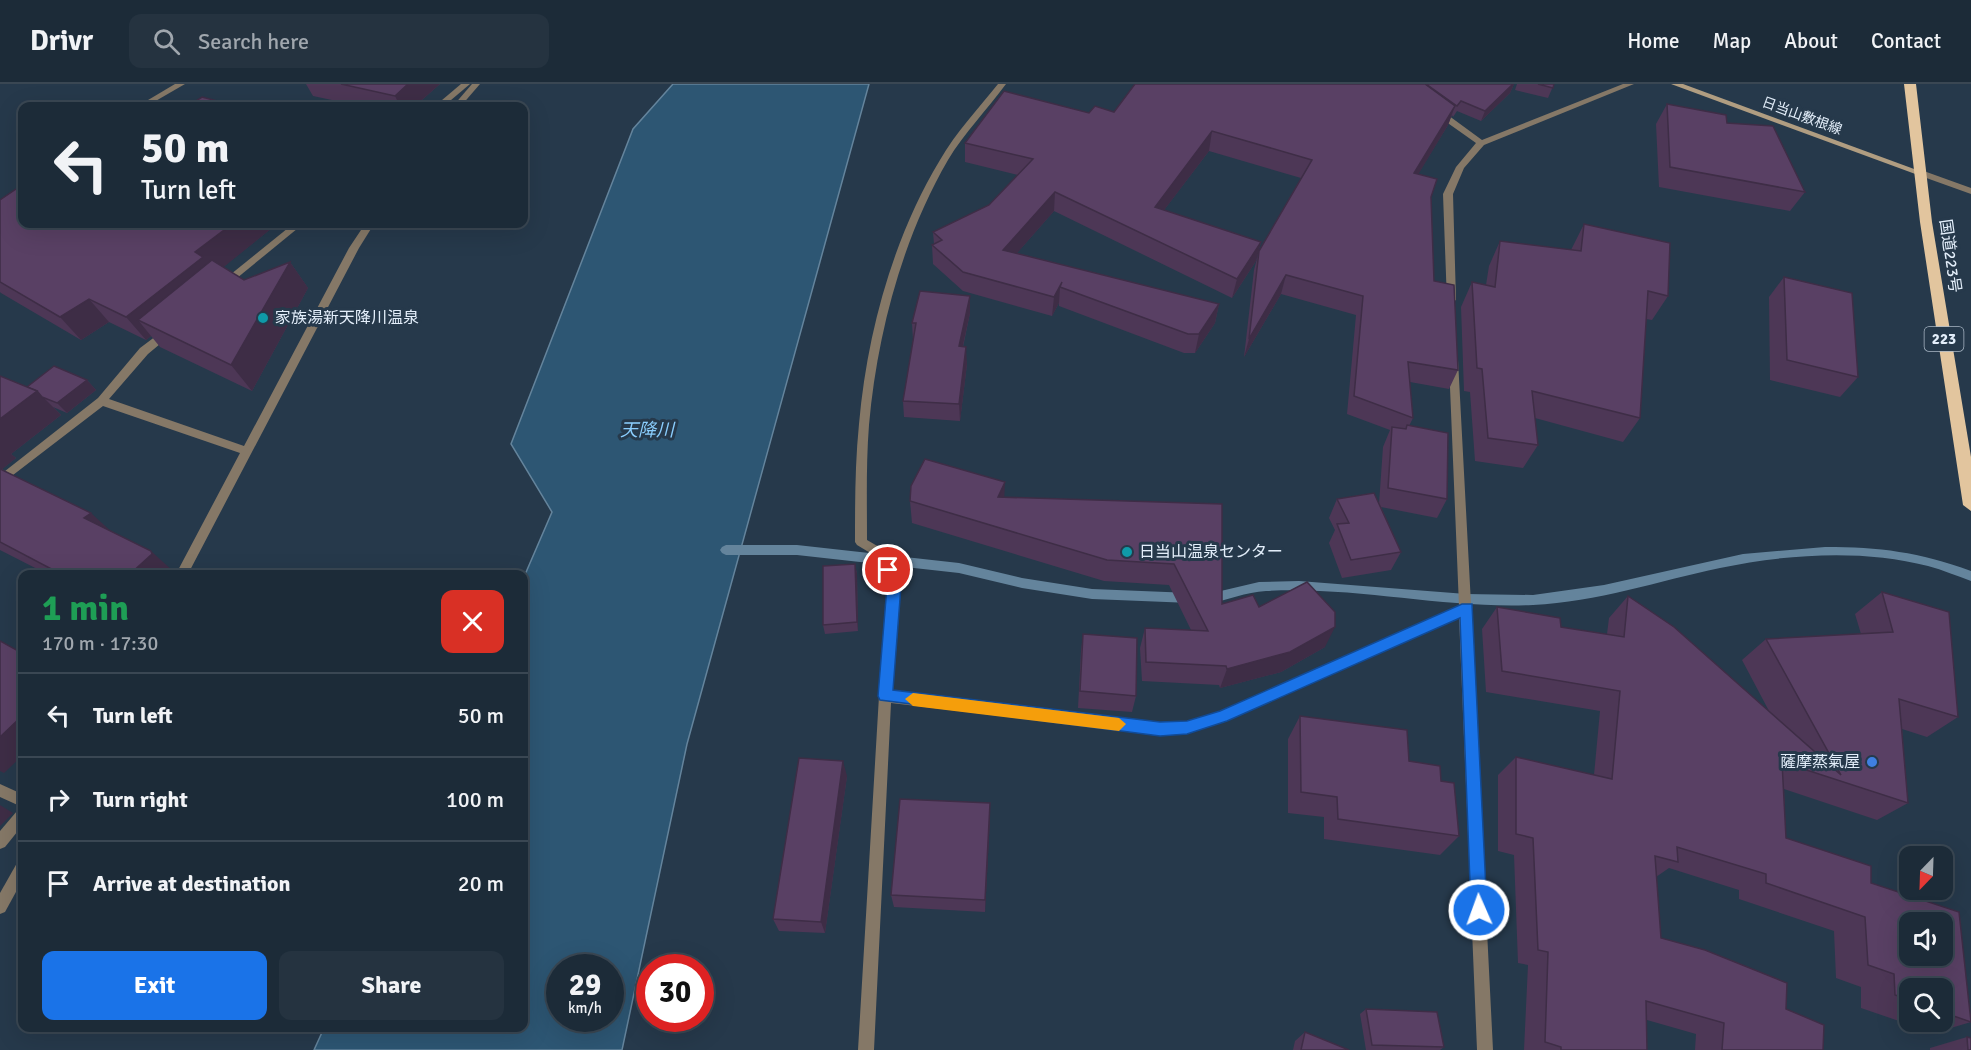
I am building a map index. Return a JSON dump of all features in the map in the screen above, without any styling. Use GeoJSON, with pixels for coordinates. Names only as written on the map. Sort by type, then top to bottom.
{"type":"FeatureCollection","features":[{"type":"Feature","properties":{"kind":"highway","name":"国道223号"},"geometry":{"type":"LineString","coordinates":[[1910,84],[1928,234],[1971,505]]}},
{"type":"Feature","properties":{"kind":"main road","name":"日当山敷根線"},"geometry":{"type":"LineString","coordinates":[[1675,84],[1921,173]]}},
{"type":"Feature","properties":{"kind":"street"},"geometry":{"type":"LineString","coordinates":[[149,102],[181,84]]}},
{"type":"Feature","properties":{"kind":"street"},"geometry":{"type":"LineString","coordinates":[[444,102],[466,84]]}},
{"type":"Feature","properties":{"kind":"street"},"geometry":{"type":"LineString","coordinates":[[460,102],[476,84]]}},
{"type":"Feature","properties":{"kind":"street"},"geometry":{"type":"LineString","coordinates":[[866,1050],[885,696],[894,586],[882,554],[861,542],[866,406],[880,334],[899,262],[921,203],[945,159],[1002,84]]}},
{"type":"Feature","properties":{"kind":"street"},"geometry":{"type":"LineString","coordinates":[[1452,309],[1448,194],[1456,173],[1481,143],[1630,84]]}},
{"type":"Feature","properties":{"kind":"street"},"geometry":{"type":"LineString","coordinates":[[1426,104],[1481,143]]}},
{"type":"Feature","properties":{"kind":"street"},"geometry":{"type":"LineString","coordinates":[[1921,173],[1971,191]]}},
{"type":"Feature","properties":{"kind":"street"},"geometry":{"type":"LineString","coordinates":[[216,291],[293,228]]}},
{"type":"Feature","properties":{"kind":"street"},"geometry":{"type":"LineString","coordinates":[[184,570],[367,228]]}},
{"type":"Feature","properties":{"kind":"street"},"geometry":{"type":"LineString","coordinates":[[0,481],[102,401],[144,351],[180,321]]}},
{"type":"Feature","properties":{"kind":"street"},"geometry":{"type":"LineString","coordinates":[[1453,354],[1467,608],[1485,1050]]}},
{"type":"Feature","properties":{"kind":"street"},"geometry":{"type":"LineString","coordinates":[[102,401],[246,451]]}},
{"type":"Feature","properties":{"kind":"street"},"geometry":{"type":"LineString","coordinates":[[885,696],[1134,726],[1187,727],[1222,717],[1467,608]]}},
{"type":"Feature","properties":{"kind":"street"},"geometry":{"type":"LineString","coordinates":[[0,790],[18,799]]}},
{"type":"Feature","properties":{"kind":"street"},"geometry":{"type":"LineString","coordinates":[[0,842],[18,821]]}},
{"type":"Feature","properties":{"kind":"street"},"geometry":{"type":"LineString","coordinates":[[0,908],[18,875]]}},
{"type":"Feature","properties":{"kind":"water","name":"天降川"},"geometry":{"type":"Polygon","coordinates":[[[673,84],[869,84],[687,744],[642,954],[636,954],[636,984],[622,1050],[314,1050],[322,1032],[528,1032],[527,570],[552,512],[511,444],[633,129],[673,84]]]}},
{"type":"Feature","properties":{"kind":"building"},"geometry":{"type":"Polygon","coordinates":[[[341,84],[408,84],[395,96],[341,84]]]}},
{"type":"Feature","properties":{"kind":"building"},"geometry":{"type":"Polygon","coordinates":[[[1135,84],[1425,84],[1455,106],[1414,173],[1437,179],[1431,197],[1434,281],[1454,285],[1458,370],[1408,362],[1413,418],[1354,396],[1363,296],[1286,275],[1249,339],[1259,251],[1312,160],[1212,131],[1155,207],[1261,242],[1237,279],[1055,192],[1003,250],[1219,304],[1199,334],[1188,334],[1060,287],[1062,282],[1054,297],[963,272],[932,245],[942,240],[933,232],[989,205],[1033,159],[965,143],[1004,91],[1089,113],[1095,106],[1114,112],[1135,84]]]}},
{"type":"Feature","properties":{"kind":"building"},"geometry":{"type":"Polygon","coordinates":[[[1426,84],[1513,84],[1485,111],[1461,101],[1457,106],[1426,84]]]}},
{"type":"Feature","properties":{"kind":"building"},"geometry":{"type":"Polygon","coordinates":[[[1538,84],[1554,84],[1553,88],[1538,84]]]}},
{"type":"Feature","properties":{"kind":"building"},"geometry":{"type":"Polygon","coordinates":[[[202,97],[221,102],[194,102],[202,97]]]}},
{"type":"Feature","properties":{"kind":"building"},"geometry":{"type":"Polygon","coordinates":[[[1667,104],[1726,115],[1727,123],[1773,126],[1805,192],[1670,167],[1667,104]]]}},
{"type":"Feature","properties":{"kind":"building"},"geometry":{"type":"Polygon","coordinates":[[[18,188],[18,228],[227,228],[195,252],[203,257],[126,317],[89,299],[60,317],[0,282],[0,200],[18,188]]]}},
{"type":"Feature","properties":{"kind":"building"},"geometry":{"type":"Polygon","coordinates":[[[1584,224],[1670,243],[1668,296],[1648,291],[1640,418],[1532,391],[1538,445],[1488,438],[1482,369],[1477,368],[1472,282],[1495,287],[1500,241],[1581,251],[1584,224]]]}},
{"type":"Feature","properties":{"kind":"building"},"geometry":{"type":"Polygon","coordinates":[[[212,260],[244,280],[290,262],[231,365],[138,320],[212,260]]]}},
{"type":"Feature","properties":{"kind":"building"},"geometry":{"type":"Polygon","coordinates":[[[1784,277],[1852,293],[1858,377],[1787,360],[1784,277]]]}},
{"type":"Feature","properties":{"kind":"building"},"geometry":{"type":"Polygon","coordinates":[[[920,291],[970,296],[959,346],[966,347],[959,404],[903,401],[916,323],[912,323],[920,291]]]}},
{"type":"Feature","properties":{"kind":"building"},"geometry":{"type":"Polygon","coordinates":[[[54,366],[87,380],[57,403],[27,387],[54,366]]]}},
{"type":"Feature","properties":{"kind":"building"},"geometry":{"type":"Polygon","coordinates":[[[0,376],[37,391],[0,419],[0,376]]]}},
{"type":"Feature","properties":{"kind":"building"},"geometry":{"type":"Polygon","coordinates":[[[1407,425],[1448,433],[1447,499],[1388,488],[1392,427],[1406,429],[1407,425]]]}},
{"type":"Feature","properties":{"kind":"building"},"geometry":{"type":"Polygon","coordinates":[[[925,459],[1005,482],[998,497],[1222,504],[1222,604],[1253,595],[1259,607],[1307,582],[1335,612],[1335,627],[1290,652],[1227,669],[1226,666],[1146,662],[1145,628],[1208,631],[1174,564],[1107,560],[910,501],[911,486],[925,459]]]}},
{"type":"Feature","properties":{"kind":"building"},"geometry":{"type":"Polygon","coordinates":[[[0,469],[91,513],[84,518],[151,551],[152,554],[134,570],[53,570],[0,542],[0,469]]]}},
{"type":"Feature","properties":{"kind":"building"},"geometry":{"type":"Polygon","coordinates":[[[1374,493],[1401,552],[1351,560],[1337,524],[1349,523],[1337,499],[1374,493]]]}},
{"type":"Feature","properties":{"kind":"building"},"geometry":{"type":"Polygon","coordinates":[[[855,564],[857,622],[823,625],[823,566],[855,564]]]}},
{"type":"Feature","properties":{"kind":"building"},"geometry":{"type":"Polygon","coordinates":[[[1882,592],[1949,612],[1958,717],[1899,699],[1908,803],[1782,762],[1786,838],[1871,866],[1871,883],[1899,892],[1899,900],[1923,900],[1959,912],[1971,1022],[1953,1016],[1953,978],[1899,978],[1899,996],[1895,995],[1894,974],[1868,965],[1865,917],[1766,883],[1766,874],[1677,847],[1678,862],[1655,856],[1661,938],[1705,950],[1787,983],[1786,1009],[1824,1025],[1823,1050],[1722,1050],[1724,1023],[1646,1001],[1647,1050],[1561,1050],[1561,1047],[1545,1042],[1548,952],[1538,950],[1533,838],[1516,834],[1516,757],[1612,779],[1620,691],[1502,671],[1497,607],[1560,618],[1561,627],[1624,637],[1628,596],[1674,627],[1841,775],[1766,639],[1893,632],[1882,592]]]}},
{"type":"Feature","properties":{"kind":"building"},"geometry":{"type":"Polygon","coordinates":[[[1083,634],[1137,638],[1136,696],[1080,691],[1083,634]]]}},
{"type":"Feature","properties":{"kind":"building"},"geometry":{"type":"Polygon","coordinates":[[[0,641],[18,651],[18,720],[0,737],[0,641]]]}},
{"type":"Feature","properties":{"kind":"building"},"geometry":{"type":"Polygon","coordinates":[[[1300,716],[1407,730],[1409,761],[1440,766],[1441,781],[1454,783],[1459,836],[1338,819],[1337,797],[1301,792],[1300,716]]]}},
{"type":"Feature","properties":{"kind":"building"},"geometry":{"type":"Polygon","coordinates":[[[799,758],[843,761],[821,922],[773,919],[799,758]]]}},
{"type":"Feature","properties":{"kind":"building"},"geometry":{"type":"Polygon","coordinates":[[[900,799],[990,803],[985,900],[891,895],[900,799]]]}},
{"type":"Feature","properties":{"kind":"building"},"geometry":{"type":"Polygon","coordinates":[[[1366,1009],[1437,1012],[1444,1047],[1372,1045],[1366,1009]]]}},
{"type":"Feature","properties":{"kind":"building"},"geometry":{"type":"Polygon","coordinates":[[[1305,1032],[1349,1050],[1301,1050],[1305,1032]]]}},
{"type":"Feature","properties":{"kind":"building"},"geometry":{"type":"Polygon","coordinates":[[[1967,1037],[1971,1038],[1971,1050],[1968,1050],[1967,1037]]]}},
{"type":"Feature","properties":{"kind":"waterway"},"geometry":{"type":"LineString","coordinates":[[726,550],[797,550],[959,568],[1022,583],[1092,594],[1191,598]]}},
{"type":"Feature","properties":{"kind":"waterway"},"geometry":{"type":"LineString","coordinates":[[1208,599],[1259,587],[1299,586],[1466,599],[1533,600],[1580,595],[1743,559],[1825,552],[1906,556],[1971,576]]}},
{"type":"Feature","properties":{"kind":"slow traffic"},"geometry":{"type":"LineString","coordinates":[[913,699],[1119,724]]}},
{"type":"Feature","properties":{"kind":"place","name":"家族湯新天降川温泉"},"geometry":{"type":"Point","coordinates":[263,318]}},
{"type":"Feature","properties":{"kind":"place","name":"日当山温泉センター"},"geometry":{"type":"Point","coordinates":[1127,552]}},
{"type":"Feature","properties":{"kind":"place","name":"薩摩蒸氣屋"},"geometry":{"type":"Point","coordinates":[1872,762]}},
{"type":"Feature","properties":{"kind":"route"},"geometry":{"type":"LineString","coordinates":[[888,570],[894,586],[885,696],[1160,729],[1187,727],[1222,717],[1467,608],[1479,910]]}}]}
